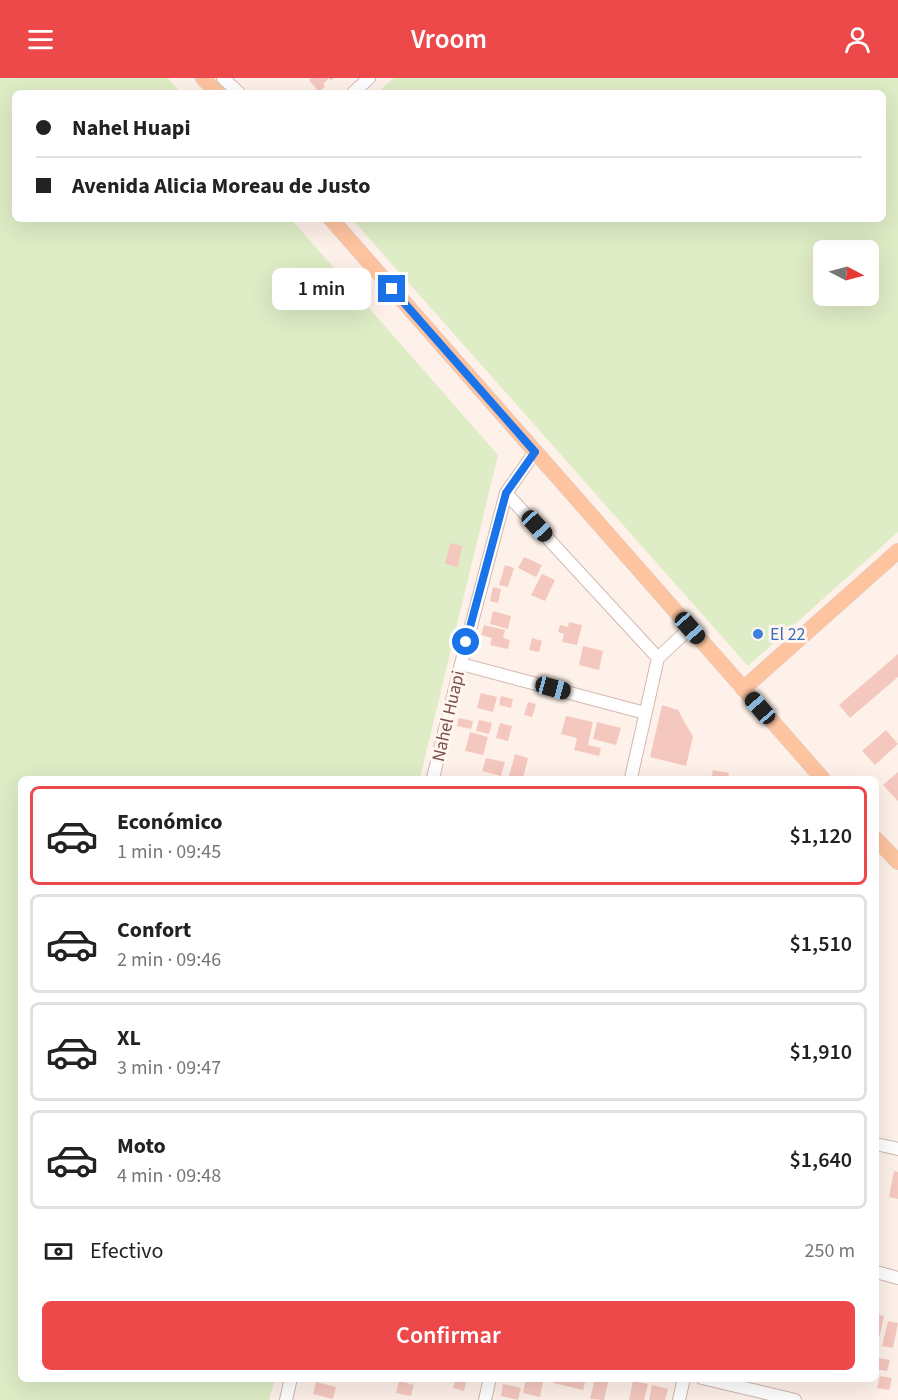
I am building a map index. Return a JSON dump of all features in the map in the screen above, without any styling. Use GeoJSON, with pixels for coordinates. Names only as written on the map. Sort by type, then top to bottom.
{"type":"FeatureCollection","features":[{"type":"Feature","properties":{"kind":"main road"},"geometry":{"type":"LineString","coordinates":[[203,78],[214,90]]}},
{"type":"Feature","properties":{"kind":"main road"},"geometry":{"type":"LineString","coordinates":[[334,222],[820,776]]}},
{"type":"Feature","properties":{"kind":"main road"},"geometry":{"type":"LineString","coordinates":[[743,689],[898,551]]}},
{"type":"Feature","properties":{"kind":"main road"},"geometry":{"type":"LineString","coordinates":[[879,842],[898,862]]}},
{"type":"Feature","properties":{"kind":"street"},"geometry":{"type":"LineString","coordinates":[[223,78],[236,90]]}},
{"type":"Feature","properties":{"kind":"street"},"geometry":{"type":"LineString","coordinates":[[355,90],[369,78]]}},
{"type":"Feature","properties":{"kind":"street","name":"Nahel Huapi"},"geometry":{"type":"LineString","coordinates":[[435,776],[461,664],[506,493],[535,452]]}},
{"type":"Feature","properties":{"kind":"street"},"geometry":{"type":"LineString","coordinates":[[506,493],[658,658]]}},
{"type":"Feature","properties":{"kind":"street"},"geometry":{"type":"LineString","coordinates":[[631,776],[658,658],[690,628]]}},
{"type":"Feature","properties":{"kind":"street"},"geometry":{"type":"LineString","coordinates":[[461,664],[645,713]]}},
{"type":"Feature","properties":{"kind":"street"},"geometry":{"type":"LineString","coordinates":[[879,1145],[898,1149]]}},
{"type":"Feature","properties":{"kind":"street"},"geometry":{"type":"LineString","coordinates":[[879,1273],[898,1278]]}},
{"type":"Feature","properties":{"kind":"street"},"geometry":{"type":"LineString","coordinates":[[286,1400],[290,1382]]}},
{"type":"Feature","properties":{"kind":"street"},"geometry":{"type":"LineString","coordinates":[[485,1400],[489,1382]]}},
{"type":"Feature","properties":{"kind":"street"},"geometry":{"type":"LineString","coordinates":[[679,1400],[683,1382]]}},
{"type":"Feature","properties":{"kind":"street"},"geometry":{"type":"LineString","coordinates":[[719,1382],[795,1400]]}},
{"type":"Feature","properties":{"kind":"green space"},"geometry":{"type":"Polygon","coordinates":[[[0,78],[168,78],[178,90],[12,90],[12,222],[294,222],[498,455],[420,776],[18,776],[18,1382],[274,1382],[269,1400],[0,1400],[0,78]]]}},
{"type":"Feature","properties":{"kind":"green space"},"geometry":{"type":"Polygon","coordinates":[[[394,78],[898,78],[898,532],[748,666],[355,222],[886,222],[886,90],[380,90],[394,78]]]}},
{"type":"Feature","properties":{"kind":"building"},"geometry":{"type":"Polygon","coordinates":[[[329,78],[321,90],[317,90],[309,80],[329,78]]]}},
{"type":"Feature","properties":{"kind":"building"},"geometry":{"type":"Polygon","coordinates":[[[450,543],[462,546],[458,567],[445,564],[450,543]]]}},
{"type":"Feature","properties":{"kind":"building"},"geometry":{"type":"Polygon","coordinates":[[[524,557],[542,565],[536,577],[518,568],[524,557]]]}},
{"type":"Feature","properties":{"kind":"building"},"geometry":{"type":"Polygon","coordinates":[[[505,565],[514,568],[508,587],[499,585],[505,565]]]}},
{"type":"Feature","properties":{"kind":"building"},"geometry":{"type":"Polygon","coordinates":[[[542,574],[555,580],[545,601],[531,595],[542,574]]]}},
{"type":"Feature","properties":{"kind":"building"},"geometry":{"type":"Polygon","coordinates":[[[493,587],[501,589],[498,603],[490,601],[493,587]]]}},
{"type":"Feature","properties":{"kind":"building"},"geometry":{"type":"Polygon","coordinates":[[[493,611],[511,616],[508,629],[490,624],[493,611]]]}},
{"type":"Feature","properties":{"kind":"building"},"geometry":{"type":"Polygon","coordinates":[[[569,622],[582,625],[577,645],[562,642],[564,634],[558,632],[560,625],[568,627],[569,622]]]}},
{"type":"Feature","properties":{"kind":"building"},"geometry":{"type":"Polygon","coordinates":[[[484,625],[505,630],[503,638],[510,640],[508,649],[490,645],[492,638],[481,635],[484,625]]]}},
{"type":"Feature","properties":{"kind":"building"},"geometry":{"type":"Polygon","coordinates":[[[532,638],[542,641],[539,652],[529,650],[532,638]]]}},
{"type":"Feature","properties":{"kind":"building"},"geometry":{"type":"Polygon","coordinates":[[[583,646],[603,651],[599,670],[579,665],[583,646]]]}},
{"type":"Feature","properties":{"kind":"building"},"geometry":{"type":"Polygon","coordinates":[[[898,654],[898,677],[850,718],[839,705],[898,654]]]}},
{"type":"Feature","properties":{"kind":"building"},"geometry":{"type":"Polygon","coordinates":[[[481,693],[497,697],[493,712],[477,708],[481,693]]]}},
{"type":"Feature","properties":{"kind":"building"},"geometry":{"type":"Polygon","coordinates":[[[501,696],[513,699],[511,708],[499,705],[501,696]]]}},
{"type":"Feature","properties":{"kind":"building"},"geometry":{"type":"Polygon","coordinates":[[[528,702],[536,704],[532,717],[524,715],[528,702]]]}},
{"type":"Feature","properties":{"kind":"building"},"geometry":{"type":"Polygon","coordinates":[[[662,705],[678,710],[693,737],[686,766],[650,757],[662,705]]]}},
{"type":"Feature","properties":{"kind":"building"},"geometry":{"type":"Polygon","coordinates":[[[566,716],[593,722],[588,745],[601,748],[599,756],[574,750],[577,738],[561,734],[566,716]]]}},
{"type":"Feature","properties":{"kind":"building"},"geometry":{"type":"Polygon","coordinates":[[[459,718],[473,721],[471,729],[457,726],[459,718]]]}},
{"type":"Feature","properties":{"kind":"building"},"geometry":{"type":"Polygon","coordinates":[[[479,720],[492,723],[489,734],[476,731],[479,720]]]}},
{"type":"Feature","properties":{"kind":"building"},"geometry":{"type":"Polygon","coordinates":[[[597,722],[621,728],[616,745],[593,739],[597,722]]]}},
{"type":"Feature","properties":{"kind":"building"},"geometry":{"type":"Polygon","coordinates":[[[500,723],[512,726],[508,741],[496,738],[500,723]]]}},
{"type":"Feature","properties":{"kind":"building"},"geometry":{"type":"Polygon","coordinates":[[[886,730],[898,744],[875,765],[862,751],[886,730]]]}},
{"type":"Feature","properties":{"kind":"building"},"geometry":{"type":"Polygon","coordinates":[[[470,732],[488,737],[483,755],[465,751],[470,732]]]}},
{"type":"Feature","properties":{"kind":"building"},"geometry":{"type":"Polygon","coordinates":[[[515,754],[528,758],[524,776],[509,776],[515,754]]]}},
{"type":"Feature","properties":{"kind":"building"},"geometry":{"type":"Polygon","coordinates":[[[486,758],[505,762],[501,776],[482,771],[486,758]]]}},
{"type":"Feature","properties":{"kind":"building"},"geometry":{"type":"Polygon","coordinates":[[[713,770],[729,773],[728,776],[712,776],[713,770]]]}},
{"type":"Feature","properties":{"kind":"building"},"geometry":{"type":"Polygon","coordinates":[[[898,772],[898,801],[883,785],[898,772]]]}},
{"type":"Feature","properties":{"kind":"building"},"geometry":{"type":"Polygon","coordinates":[[[894,1171],[898,1172],[898,1199],[889,1197],[894,1171]]]}},
{"type":"Feature","properties":{"kind":"building"},"geometry":{"type":"Polygon","coordinates":[[[879,1315],[884,1316],[879,1338],[879,1315]]]}},
{"type":"Feature","properties":{"kind":"building"},"geometry":{"type":"Polygon","coordinates":[[[888,1321],[898,1323],[893,1348],[882,1346],[888,1321]]]}},
{"type":"Feature","properties":{"kind":"building"},"geometry":{"type":"Polygon","coordinates":[[[879,1358],[890,1360],[887,1371],[879,1370],[879,1358]]]}},
{"type":"Feature","properties":{"kind":"building"},"geometry":{"type":"Polygon","coordinates":[[[880,1376],[892,1378],[889,1390],[877,1388],[880,1376]]]}},
{"type":"Feature","properties":{"kind":"building"},"geometry":{"type":"Polygon","coordinates":[[[316,1382],[336,1387],[333,1399],[313,1394],[316,1382]]]}},
{"type":"Feature","properties":{"kind":"building"},"geometry":{"type":"Polygon","coordinates":[[[399,1382],[414,1385],[411,1396],[396,1393],[399,1382]]]}},
{"type":"Feature","properties":{"kind":"building"},"geometry":{"type":"Polygon","coordinates":[[[455,1382],[466,1382],[464,1391],[453,1388],[455,1382]]]}},
{"type":"Feature","properties":{"kind":"building"},"geometry":{"type":"Polygon","coordinates":[[[525,1382],[543,1382],[540,1397],[523,1393],[525,1382]]]}},
{"type":"Feature","properties":{"kind":"building"},"geometry":{"type":"Polygon","coordinates":[[[553,1382],[585,1382],[583,1390],[553,1382]]]}},
{"type":"Feature","properties":{"kind":"building"},"geometry":{"type":"Polygon","coordinates":[[[594,1382],[608,1382],[604,1400],[590,1399],[594,1382]]]}},
{"type":"Feature","properties":{"kind":"building"},"geometry":{"type":"Polygon","coordinates":[[[633,1382],[648,1384],[644,1400],[629,1400],[633,1382]]]}},
{"type":"Feature","properties":{"kind":"building"},"geometry":{"type":"Polygon","coordinates":[[[503,1384],[521,1388],[518,1400],[501,1396],[503,1384]]]}},
{"type":"Feature","properties":{"kind":"building"},"geometry":{"type":"Polygon","coordinates":[[[652,1385],[668,1389],[665,1400],[649,1400],[652,1385]]]}},
{"type":"Feature","properties":{"kind":"place","name":"El 22"},"geometry":{"type":"Point","coordinates":[758,634]}},
{"type":"Feature","properties":{"kind":"route"},"geometry":{"type":"LineString","coordinates":[[392,289],[535,452],[506,493],[466,642]]}}]}
